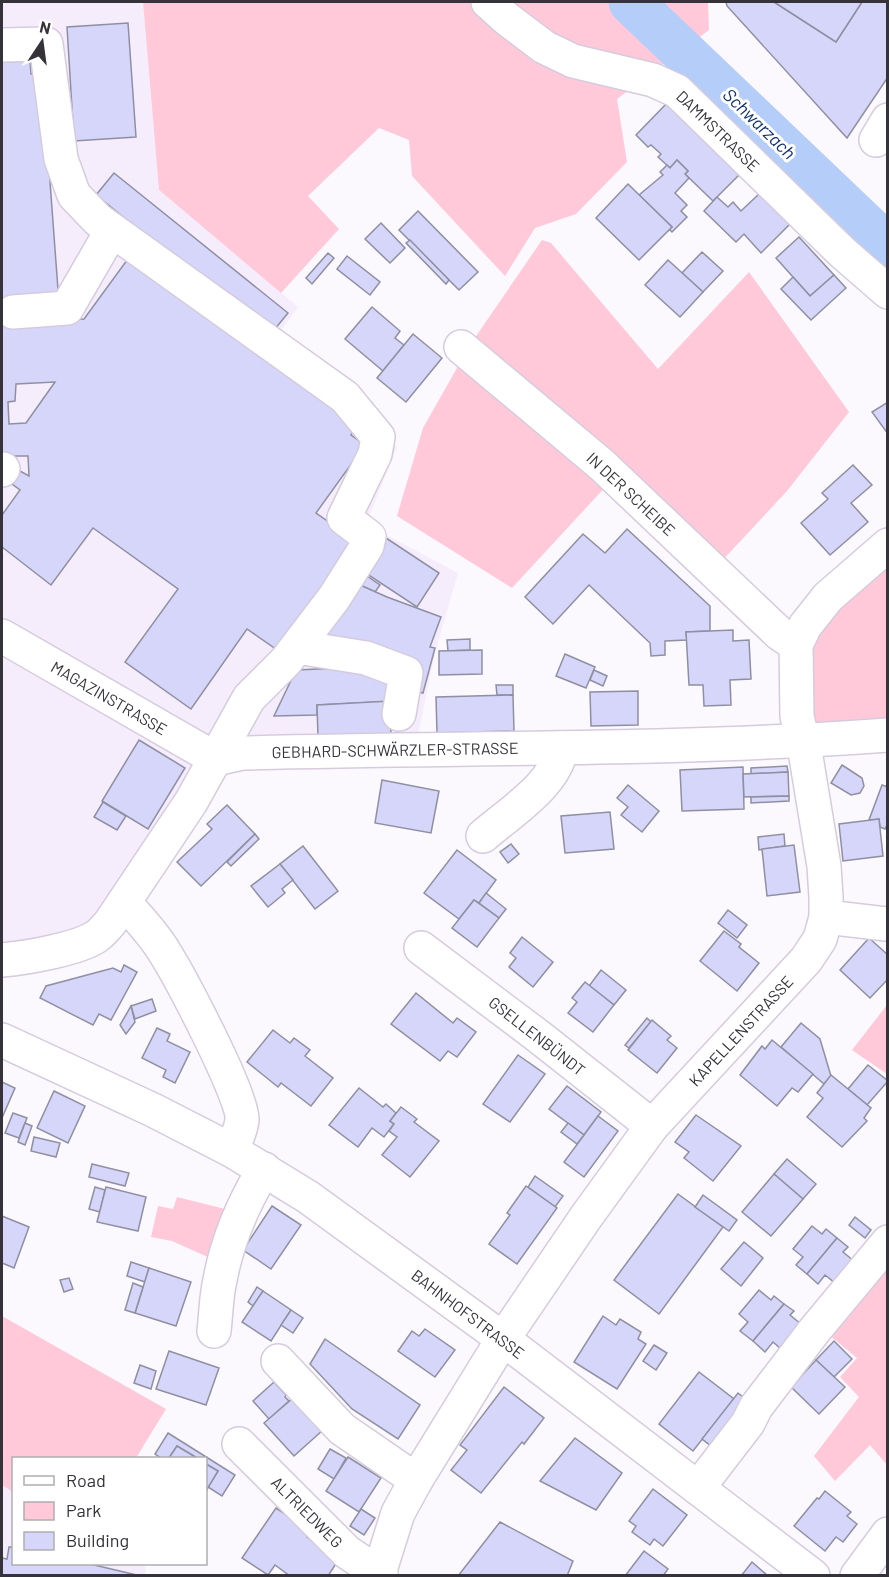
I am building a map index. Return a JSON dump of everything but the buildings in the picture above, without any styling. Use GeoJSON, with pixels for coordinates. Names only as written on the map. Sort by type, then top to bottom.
{"type":"FeatureCollection","features":[{"type":"Feature","properties":{"kind":"street","name":"DAMMSTRASSE"},"geometry":{"type":"LineString","coordinates":[[488,2],[544,47],[573,61],[653,80],[677,91],[843,253],[888,292]]}},
{"type":"Feature","properties":{"kind":"street"},"geometry":{"type":"LineString","coordinates":[[2,45],[46,44],[61,159],[74,195],[98,220],[345,397],[378,437],[375,454],[344,518],[369,537],[367,546],[334,598],[297,647],[249,698],[191,802],[110,923],[96,937],[70,947],[2,960]]}},
{"type":"Feature","properties":{"kind":"street"},"geometry":{"type":"LineString","coordinates":[[13,312],[67,308],[112,230]]}},
{"type":"Feature","properties":{"kind":"street","name":"IN DER SCHEIBE"},"geometry":{"type":"LineString","coordinates":[[461,347],[602,465],[780,634],[796,645]]}},
{"type":"Feature","properties":{"kind":"street"},"geometry":{"type":"LineString","coordinates":[[796,645],[805,626],[828,597],[888,545]]}},
{"type":"Feature","properties":{"kind":"street","name":"MAGAZINSTRASSE"},"geometry":{"type":"LineString","coordinates":[[2,636],[216,759]]}},
{"type":"Feature","properties":{"kind":"street","name":"KAPELLENSTRASSE"},"geometry":{"type":"LineString","coordinates":[[381,1575],[398,1513],[416,1480],[502,1339],[586,1217],[652,1126],[806,960],[820,939],[826,917],[824,866],[797,716],[796,645]]}},
{"type":"Feature","properties":{"kind":"street"},"geometry":{"type":"LineString","coordinates":[[297,647],[366,658],[405,673],[399,714]]}},
{"type":"Feature","properties":{"kind":"street","name":"GEBHARD-SCHWÄRZLER-STRASSE"},"geometry":{"type":"LineString","coordinates":[[216,759],[243,753],[561,748],[802,741],[888,735]]}},
{"type":"Feature","properties":{"kind":"street"},"geometry":{"type":"LineString","coordinates":[[483,836],[544,783],[560,760],[561,748]]}},
{"type":"Feature","properties":{"kind":"street"},"geometry":{"type":"LineString","coordinates":[[124,903],[165,952],[198,1014],[236,1096],[243,1118],[231,1150]]}},
{"type":"Feature","properties":{"kind":"street"},"geometry":{"type":"LineString","coordinates":[[826,917],[886,924]]}},
{"type":"Feature","properties":{"kind":"street","name":"GSELLENBÜNDT"},"geometry":{"type":"LineString","coordinates":[[421,948],[652,1126]]}},
{"type":"Feature","properties":{"kind":"street","name":"BAHNHOFSTRASSE"},"geometry":{"type":"LineString","coordinates":[[2,1040],[143,1105],[231,1150],[308,1197],[502,1339],[813,1575]]}},
{"type":"Feature","properties":{"kind":"street"},"geometry":{"type":"LineString","coordinates":[[214,1331],[220,1280],[231,1239],[246,1200],[264,1169]]}},
{"type":"Feature","properties":{"kind":"street"},"geometry":{"type":"LineString","coordinates":[[698,1488],[814,1331],[888,1242]]}},
{"type":"Feature","properties":{"kind":"street"},"geometry":{"type":"LineString","coordinates":[[278,1360],[342,1429],[416,1480]]}},
{"type":"Feature","properties":{"kind":"street","name":"ALTRIEDWEG"},"geometry":{"type":"LineString","coordinates":[[239,1444],[347,1552],[381,1575]]}},
{"type":"Feature","properties":{"kind":"street"},"geometry":{"type":"LineString","coordinates":[[857,1575],[888,1534]]}},
{"type":"Feature","properties":{"kind":"shaded area"},"geometry":{"type":"Polygon","coordinates":[[[2,2],[143,2],[159,190],[298,307],[278,335],[355,388],[397,447],[366,524],[458,573],[435,653],[415,750],[216,759],[110,923],[2,960],[2,2]]]}},
{"type":"Feature","properties":{"kind":"shaded area"},"geometry":{"type":"Polygon","coordinates":[[[2,1485],[12,1491],[12,1565],[141,1565],[146,1567],[145,1575],[2,1575],[2,1485]]]}},
{"type":"Feature","properties":{"kind":"green space"},"geometry":{"type":"Polygon","coordinates":[[[143,2],[708,2],[709,30],[617,99],[627,162],[576,214],[535,228],[505,276],[412,176],[409,140],[379,128],[308,196],[339,229],[281,293],[159,190],[143,2]]]}},
{"type":"Feature","properties":{"kind":"green space"},"geometry":{"type":"Polygon","coordinates":[[[542,240],[551,243],[658,369],[749,272],[849,412],[787,491],[720,563],[622,469],[512,588],[397,516],[423,428],[470,345],[542,240]]]}},
{"type":"Feature","properties":{"kind":"green space"},"geometry":{"type":"Polygon","coordinates":[[[887,560],[887,723],[815,726],[807,659],[817,630],[887,560]]]}},
{"type":"Feature","properties":{"kind":"green space"},"geometry":{"type":"Polygon","coordinates":[[[887,1005],[887,1074],[852,1050],[887,1005]]]}},
{"type":"Feature","properties":{"kind":"green space"},"geometry":{"type":"Polygon","coordinates":[[[177,1197],[233,1211],[210,1258],[172,1241],[151,1237],[158,1206],[173,1209],[177,1197]]]}},
{"type":"Feature","properties":{"kind":"green space"},"geometry":{"type":"Polygon","coordinates":[[[888,1254],[887,1465],[870,1445],[835,1481],[814,1456],[859,1397],[840,1377],[857,1358],[823,1330],[888,1254]]]}},
{"type":"Feature","properties":{"kind":"green space"},"geometry":{"type":"Polygon","coordinates":[[[2,1316],[166,1409],[137,1457],[12,1457],[12,1491],[2,1485],[2,1316]]]}},
{"type":"Feature","properties":{"kind":"waterway","name":"Schwarzach"},"geometry":{"type":"LineString","coordinates":[[631,2],[888,247]]}}]}
